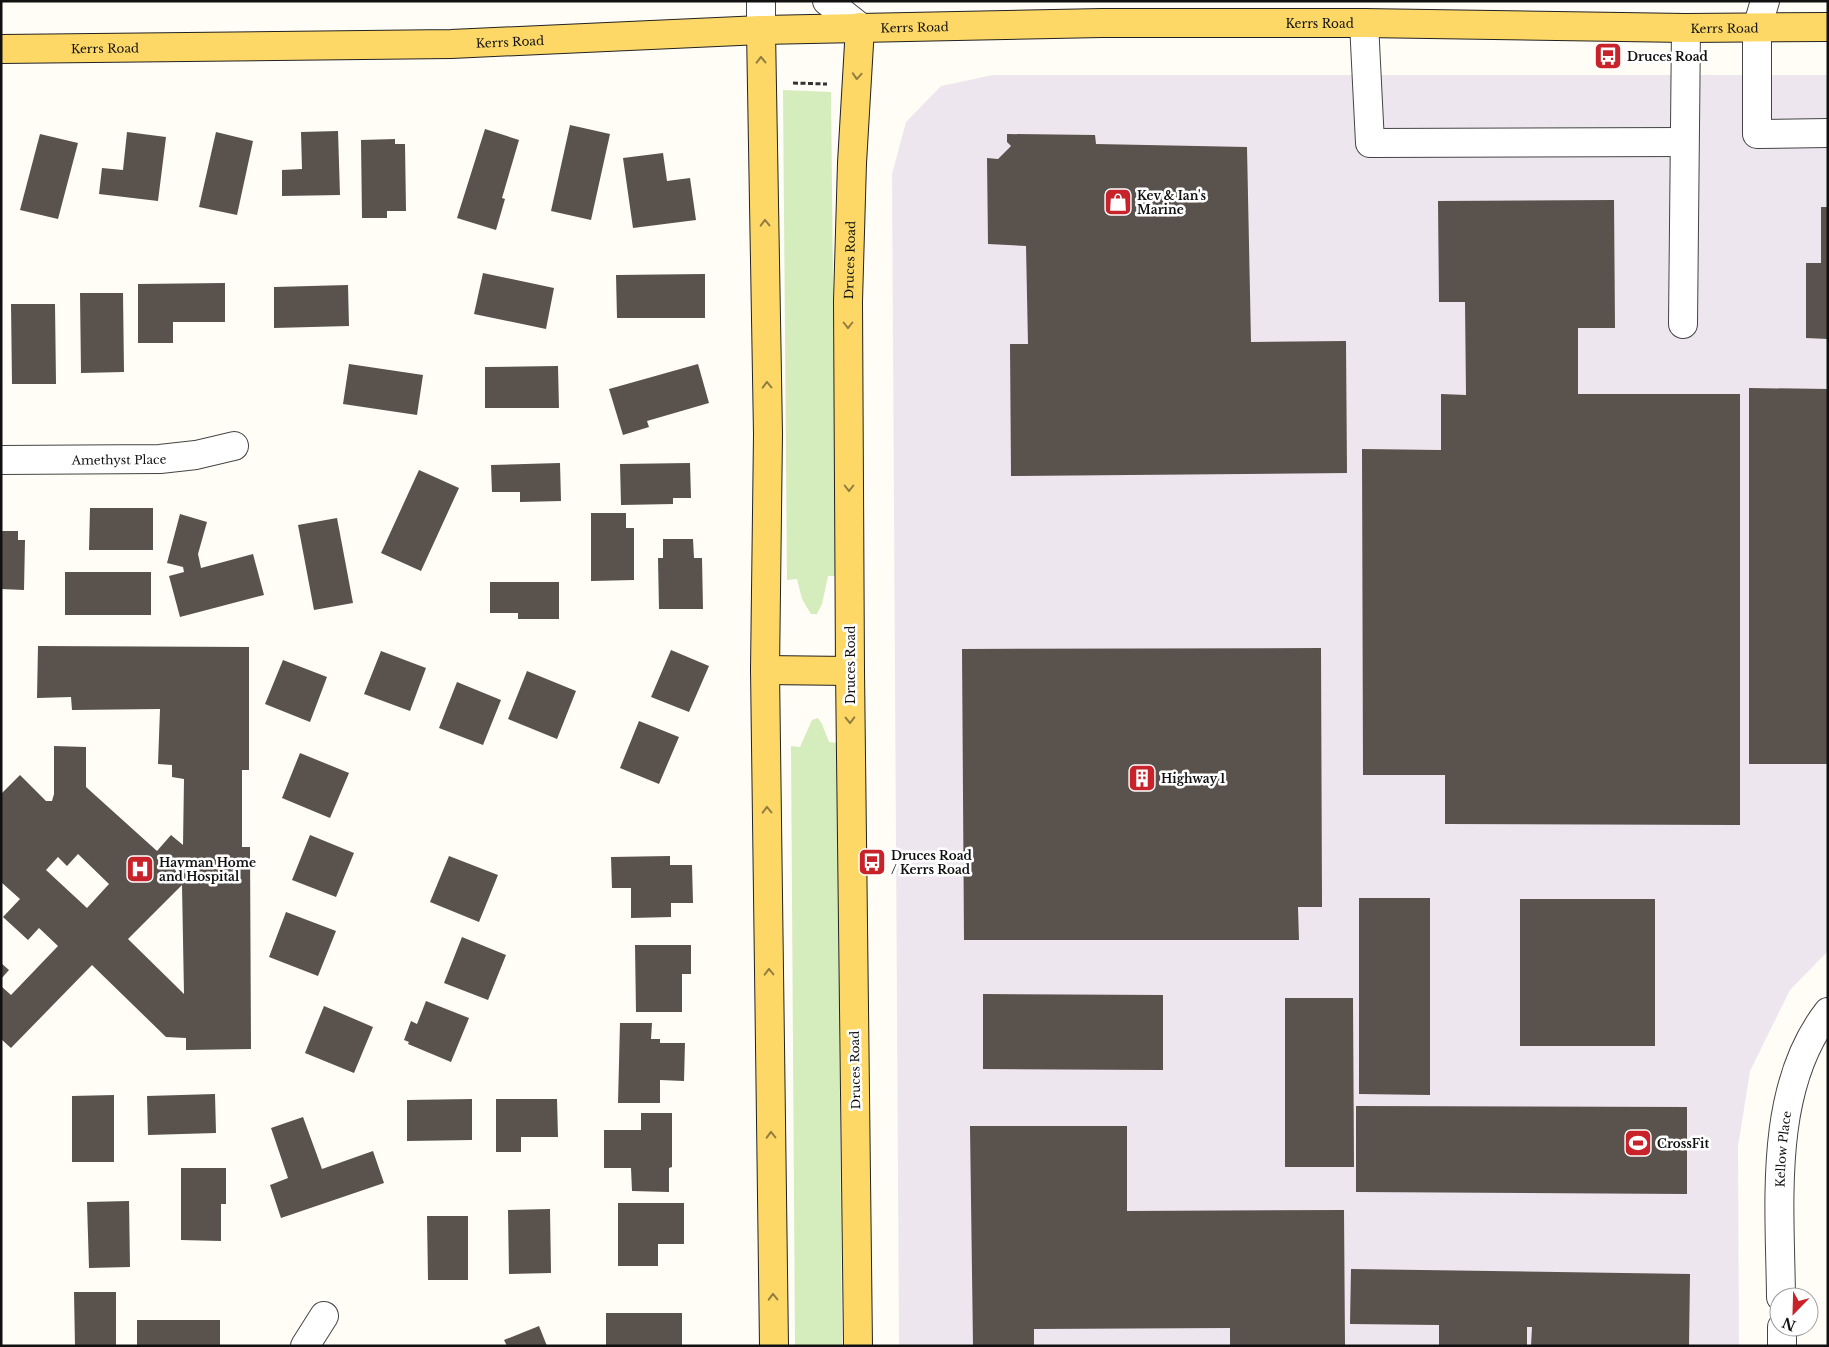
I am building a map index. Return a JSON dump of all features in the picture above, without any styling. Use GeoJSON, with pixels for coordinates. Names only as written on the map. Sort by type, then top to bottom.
{"type":"FeatureCollection","features":[{"type":"Feature","properties":{"kind":"main road","name":"Kerrs Road"},"geometry":{"type":"LineString","coordinates":[[1,49],[450,44],[761,30],[1102,23],[1364,23],[1686,28],[1828,27]]}},
{"type":"Feature","properties":{"kind":"main road","name":"Druces Road"},"geometry":{"type":"LineString","coordinates":[[858,1346],[850,671],[848,301],[852,163],[860,27]]}},
{"type":"Feature","properties":{"kind":"main road"},"geometry":{"type":"LineString","coordinates":[[761,30],[768,434],[766,670],[774,1346]]}},
{"type":"Feature","properties":{"kind":"main road"},"geometry":{"type":"LineString","coordinates":[[766,670],[850,671]]}},
{"type":"Feature","properties":{"kind":"street"},"geometry":{"type":"LineString","coordinates":[[761,1],[761,30]]}},
{"type":"Feature","properties":{"kind":"street"},"geometry":{"type":"LineString","coordinates":[[827,1],[860,27]]}},
{"type":"Feature","properties":{"kind":"street"},"geometry":{"type":"LineString","coordinates":[[1745,1],[1757,28]]}},
{"type":"Feature","properties":{"kind":"street"},"geometry":{"type":"LineString","coordinates":[[1765,1],[1757,28],[1757,134],[1828,134]]}},
{"type":"Feature","properties":{"kind":"street"},"geometry":{"type":"LineString","coordinates":[[1364,23],[1370,143],[1684,142]]}},
{"type":"Feature","properties":{"kind":"street"},"geometry":{"type":"LineString","coordinates":[[1683,324],[1686,28]]}},
{"type":"Feature","properties":{"kind":"street","name":"Amethyst Place"},"geometry":{"type":"LineString","coordinates":[[1,460],[160,459],[196,455],[234,446]]}},
{"type":"Feature","properties":{"kind":"street","name":"Kellow Place"},"geometry":{"type":"LineString","coordinates":[[1781,1287],[1781,1157],[1786,1106],[1799,1063],[1818,1025],[1828,1012]]}},
{"type":"Feature","properties":{"kind":"street"},"geometry":{"type":"LineString","coordinates":[[305,1346],[324,1316]]}},
{"type":"Feature","properties":{"kind":"path"},"geometry":{"type":"LineString","coordinates":[[785,82],[832,84]]}},
{"type":"Feature","properties":{"kind":"shaded area"},"geometry":{"type":"Polygon","coordinates":[[[993,75],[1828,75],[1828,951],[1790,990],[1750,1071],[1738,1147],[1739,1346],[899,1346],[892,174],[906,122],[941,86],[993,75]]]}},
{"type":"Feature","properties":{"kind":"green space"},"geometry":{"type":"Polygon","coordinates":[[[783,90],[831,92],[836,576],[828,576],[822,604],[817,614],[811,614],[802,599],[797,579],[787,580],[783,90]]]}},
{"type":"Feature","properties":{"kind":"green space"},"geometry":{"type":"Polygon","coordinates":[[[818,718],[829,742],[837,743],[842,1346],[795,1346],[791,746],[800,747],[812,720],[818,718]]]}},
{"type":"Feature","properties":{"kind":"building"},"geometry":{"type":"Polygon","coordinates":[[[570,125],[610,134],[591,220],[551,211],[570,125]]]}},
{"type":"Feature","properties":{"kind":"building"},"geometry":{"type":"Polygon","coordinates":[[[485,129],[519,140],[502,198],[505,199],[496,230],[457,218],[485,129]]]}},
{"type":"Feature","properties":{"kind":"building"},"geometry":{"type":"Polygon","coordinates":[[[338,131],[340,195],[282,196],[282,170],[302,169],[301,132],[338,131]]]}},
{"type":"Feature","properties":{"kind":"building"},"geometry":{"type":"Polygon","coordinates":[[[127,132],[166,137],[158,201],[99,194],[102,168],[123,170],[127,132]]]}},
{"type":"Feature","properties":{"kind":"building"},"geometry":{"type":"Polygon","coordinates":[[[216,132],[253,141],[237,215],[199,207],[216,132]]]}},
{"type":"Feature","properties":{"kind":"building"},"geometry":{"type":"Polygon","coordinates":[[[40,134],[78,143],[58,219],[20,210],[40,134]]]}},
{"type":"Feature","properties":{"kind":"building"},"geometry":{"type":"Polygon","coordinates":[[[1007,134],[1095,135],[1096,144],[1247,147],[1251,342],[1346,341],[1347,473],[1011,476],[1010,344],[1028,344],[1026,246],[988,244],[987,158],[998,159],[1011,146],[1007,142],[1007,134]]]}},
{"type":"Feature","properties":{"kind":"building"},"geometry":{"type":"Polygon","coordinates":[[[395,139],[395,144],[405,144],[406,211],[387,211],[387,218],[362,218],[361,140],[395,139]]]}},
{"type":"Feature","properties":{"kind":"building"},"geometry":{"type":"Polygon","coordinates":[[[663,153],[667,181],[690,178],[696,220],[633,228],[623,158],[663,153]]]}},
{"type":"Feature","properties":{"kind":"building"},"geometry":{"type":"Polygon","coordinates":[[[1614,200],[1615,328],[1578,328],[1578,394],[1740,394],[1740,825],[1445,824],[1445,775],[1363,775],[1362,449],[1441,450],[1441,394],[1466,395],[1465,302],[1439,302],[1438,201],[1614,200]]]}},
{"type":"Feature","properties":{"kind":"building"},"geometry":{"type":"Polygon","coordinates":[[[1821,207],[1828,207],[1828,339],[1806,338],[1806,263],[1821,263],[1821,207]]]}},
{"type":"Feature","properties":{"kind":"building"},"geometry":{"type":"Polygon","coordinates":[[[483,273],[554,288],[546,329],[474,314],[483,273]]]}},
{"type":"Feature","properties":{"kind":"building"},"geometry":{"type":"Polygon","coordinates":[[[705,274],[705,318],[617,318],[616,275],[705,274]]]}},
{"type":"Feature","properties":{"kind":"building"},"geometry":{"type":"Polygon","coordinates":[[[225,283],[225,322],[173,322],[173,343],[138,343],[138,284],[225,283]]]}},
{"type":"Feature","properties":{"kind":"building"},"geometry":{"type":"Polygon","coordinates":[[[348,285],[349,326],[274,328],[274,287],[348,285]]]}},
{"type":"Feature","properties":{"kind":"building"},"geometry":{"type":"Polygon","coordinates":[[[80,293],[123,293],[124,372],[81,373],[80,293]]]}},
{"type":"Feature","properties":{"kind":"building"},"geometry":{"type":"Polygon","coordinates":[[[11,304],[55,304],[56,384],[12,384],[11,304]]]}},
{"type":"Feature","properties":{"kind":"building"},"geometry":{"type":"Polygon","coordinates":[[[349,364],[423,375],[417,415],[343,404],[349,364]]]}},
{"type":"Feature","properties":{"kind":"building"},"geometry":{"type":"Polygon","coordinates":[[[698,364],[709,403],[647,421],[649,427],[623,435],[609,389],[698,364]]]}},
{"type":"Feature","properties":{"kind":"building"},"geometry":{"type":"Polygon","coordinates":[[[558,366],[559,408],[485,408],[485,367],[558,366]]]}},
{"type":"Feature","properties":{"kind":"building"},"geometry":{"type":"Polygon","coordinates":[[[1749,388],[1828,389],[1828,764],[1749,764],[1749,388]]]}},
{"type":"Feature","properties":{"kind":"building"},"geometry":{"type":"Polygon","coordinates":[[[560,463],[561,501],[520,502],[520,492],[492,492],[491,465],[560,463]]]}},
{"type":"Feature","properties":{"kind":"building"},"geometry":{"type":"Polygon","coordinates":[[[690,463],[691,498],[673,498],[673,504],[621,505],[620,464],[690,463]]]}},
{"type":"Feature","properties":{"kind":"building"},"geometry":{"type":"Polygon","coordinates":[[[419,470],[459,488],[421,571],[381,553],[419,470]]]}},
{"type":"Feature","properties":{"kind":"building"},"geometry":{"type":"Polygon","coordinates":[[[90,508],[153,508],[153,550],[89,550],[90,508]]]}},
{"type":"Feature","properties":{"kind":"building"},"geometry":{"type":"Polygon","coordinates":[[[591,513],[626,513],[626,528],[634,528],[634,580],[591,581],[591,513]]]}},
{"type":"Feature","properties":{"kind":"building"},"geometry":{"type":"Polygon","coordinates":[[[180,514],[207,522],[198,554],[201,568],[253,554],[264,595],[180,617],[169,576],[184,572],[183,567],[167,563],[180,514]]]}},
{"type":"Feature","properties":{"kind":"building"},"geometry":{"type":"Polygon","coordinates":[[[337,518],[353,603],[314,610],[298,525],[337,518]]]}},
{"type":"Feature","properties":{"kind":"building"},"geometry":{"type":"Polygon","coordinates":[[[1,531],[18,531],[18,540],[25,540],[24,590],[1,589],[1,531]]]}},
{"type":"Feature","properties":{"kind":"building"},"geometry":{"type":"Polygon","coordinates":[[[663,539],[693,539],[694,558],[702,558],[703,609],[659,609],[658,558],[663,558],[663,539]]]}},
{"type":"Feature","properties":{"kind":"building"},"geometry":{"type":"Polygon","coordinates":[[[65,572],[151,572],[151,615],[65,615],[65,572]]]}},
{"type":"Feature","properties":{"kind":"building"},"geometry":{"type":"Polygon","coordinates":[[[490,582],[559,582],[559,619],[518,619],[518,613],[490,613],[490,582]]]}},
{"type":"Feature","properties":{"kind":"building"},"geometry":{"type":"Polygon","coordinates":[[[38,646],[249,647],[249,770],[242,770],[242,847],[250,847],[251,1049],[186,1050],[186,1038],[166,1037],[92,965],[11,1048],[1,1039],[1,986],[11,995],[58,946],[39,928],[28,940],[3,917],[20,899],[1,882],[1,794],[20,775],[46,801],[52,801],[54,794],[54,746],[86,747],[86,787],[157,851],[171,835],[183,845],[184,779],[172,777],[172,765],[158,764],[160,709],[72,710],[71,697],[37,698],[38,646]],[[78,854],[67,866],[58,857],[46,870],[87,908],[109,884],[78,854]],[[182,885],[128,939],[184,994],[182,885]]]}},
{"type":"Feature","properties":{"kind":"building","name":"Highway 1"},"geometry":{"type":"Polygon","coordinates":[[[1321,648],[1322,907],[1298,907],[1299,940],[964,940],[962,649],[1321,648]]]}},
{"type":"Feature","properties":{"kind":"building"},"geometry":{"type":"Polygon","coordinates":[[[671,650],[709,666],[689,712],[651,697],[671,650]]]}},
{"type":"Feature","properties":{"kind":"building"},"geometry":{"type":"Polygon","coordinates":[[[381,651],[426,668],[410,711],[364,694],[381,651]]]}},
{"type":"Feature","properties":{"kind":"building"},"geometry":{"type":"Polygon","coordinates":[[[283,660],[327,677],[310,722],[265,704],[283,660]]]}},
{"type":"Feature","properties":{"kind":"building"},"geometry":{"type":"Polygon","coordinates":[[[527,671],[576,691],[557,739],[508,719],[527,671]]]}},
{"type":"Feature","properties":{"kind":"building"},"geometry":{"type":"Polygon","coordinates":[[[457,682],[501,700],[483,745],[439,728],[457,682]]]}},
{"type":"Feature","properties":{"kind":"building"},"geometry":{"type":"Polygon","coordinates":[[[639,721],[679,737],[659,784],[620,768],[639,721]]]}},
{"type":"Feature","properties":{"kind":"building"},"geometry":{"type":"Polygon","coordinates":[[[300,753],[349,773],[330,818],[282,798],[300,753]]]}},
{"type":"Feature","properties":{"kind":"building"},"geometry":{"type":"Polygon","coordinates":[[[310,835],[354,853],[336,897],[292,880],[310,835]]]}},
{"type":"Feature","properties":{"kind":"building"},"geometry":{"type":"Polygon","coordinates":[[[449,856],[498,875],[479,922],[430,902],[449,856]]]}},
{"type":"Feature","properties":{"kind":"building"},"geometry":{"type":"Polygon","coordinates":[[[670,856],[670,865],[692,865],[693,903],[671,903],[671,917],[631,918],[631,888],[612,888],[611,857],[670,856]]]}},
{"type":"Feature","properties":{"kind":"building"},"geometry":{"type":"Polygon","coordinates":[[[1359,898],[1430,898],[1430,1095],[1359,1094],[1359,898]]]}},
{"type":"Feature","properties":{"kind":"building"},"geometry":{"type":"Polygon","coordinates":[[[1520,899],[1655,899],[1655,1046],[1520,1046],[1520,899]]]}},
{"type":"Feature","properties":{"kind":"building"},"geometry":{"type":"Polygon","coordinates":[[[286,912],[336,931],[318,976],[269,957],[286,912]]]}},
{"type":"Feature","properties":{"kind":"building"},"geometry":{"type":"Polygon","coordinates":[[[462,937],[506,955],[488,1000],[444,983],[462,937]]]}},
{"type":"Feature","properties":{"kind":"building"},"geometry":{"type":"Polygon","coordinates":[[[635,945],[691,945],[691,974],[682,974],[682,1012],[636,1012],[635,945]]]}},
{"type":"Feature","properties":{"kind":"building"},"geometry":{"type":"Polygon","coordinates":[[[1,963],[9,970],[1,979],[1,963]]]}},
{"type":"Feature","properties":{"kind":"building"},"geometry":{"type":"Polygon","coordinates":[[[983,994],[1163,995],[1163,1070],[983,1069],[983,994]]]}},
{"type":"Feature","properties":{"kind":"building"},"geometry":{"type":"Polygon","coordinates":[[[1285,998],[1353,998],[1354,1167],[1285,1167],[1285,998]]]}},
{"type":"Feature","properties":{"kind":"building"},"geometry":{"type":"Polygon","coordinates":[[[426,1001],[469,1018],[451,1062],[408,1044],[409,1042],[404,1040],[411,1021],[417,1024],[426,1001]]]}},
{"type":"Feature","properties":{"kind":"building"},"geometry":{"type":"Polygon","coordinates":[[[324,1006],[373,1027],[354,1073],[305,1053],[324,1006]]]}},
{"type":"Feature","properties":{"kind":"building"},"geometry":{"type":"Polygon","coordinates":[[[620,1023],[652,1023],[651,1039],[660,1039],[660,1043],[685,1043],[684,1081],[660,1080],[660,1103],[618,1103],[620,1023]]]}},
{"type":"Feature","properties":{"kind":"building"},"geometry":{"type":"Polygon","coordinates":[[[215,1094],[216,1133],[148,1135],[147,1096],[215,1094]]]}},
{"type":"Feature","properties":{"kind":"building"},"geometry":{"type":"Polygon","coordinates":[[[114,1095],[114,1162],[72,1162],[72,1096],[114,1095]]]}},
{"type":"Feature","properties":{"kind":"building"},"geometry":{"type":"Polygon","coordinates":[[[472,1099],[472,1140],[407,1141],[407,1100],[472,1099]]]}},
{"type":"Feature","properties":{"kind":"building"},"geometry":{"type":"Polygon","coordinates":[[[496,1099],[557,1099],[558,1137],[521,1137],[521,1152],[496,1152],[496,1099]]]}},
{"type":"Feature","properties":{"kind":"building"},"geometry":{"type":"Polygon","coordinates":[[[1356,1106],[1687,1107],[1687,1194],[1356,1192],[1356,1106]]]}},
{"type":"Feature","properties":{"kind":"building"},"geometry":{"type":"Polygon","coordinates":[[[641,1113],[672,1113],[672,1167],[669,1168],[669,1192],[632,1191],[631,1168],[604,1168],[604,1130],[641,1130],[641,1113]]]}},
{"type":"Feature","properties":{"kind":"building"},"geometry":{"type":"Polygon","coordinates":[[[303,1117],[322,1169],[373,1151],[384,1183],[281,1218],[270,1185],[288,1178],[271,1128],[303,1117]]]}},
{"type":"Feature","properties":{"kind":"building"},"geometry":{"type":"Polygon","coordinates":[[[970,1126],[1127,1126],[1127,1211],[1344,1210],[1345,1346],[1230,1346],[1230,1328],[1034,1329],[1034,1346],[973,1346],[970,1126]]]}},
{"type":"Feature","properties":{"kind":"building"},"geometry":{"type":"Polygon","coordinates":[[[181,1168],[226,1168],[226,1204],[221,1204],[221,1241],[181,1240],[181,1168]]]}},
{"type":"Feature","properties":{"kind":"building"},"geometry":{"type":"Polygon","coordinates":[[[129,1201],[130,1267],[89,1268],[87,1202],[129,1201]]]}},
{"type":"Feature","properties":{"kind":"building"},"geometry":{"type":"Polygon","coordinates":[[[618,1203],[684,1203],[684,1244],[658,1244],[658,1266],[618,1266],[618,1203]]]}},
{"type":"Feature","properties":{"kind":"building"},"geometry":{"type":"Polygon","coordinates":[[[550,1209],[551,1273],[509,1274],[508,1210],[550,1209]]]}},
{"type":"Feature","properties":{"kind":"building"},"geometry":{"type":"Polygon","coordinates":[[[427,1216],[468,1216],[468,1280],[428,1280],[427,1216]]]}},
{"type":"Feature","properties":{"kind":"building"},"geometry":{"type":"Polygon","coordinates":[[[1351,1269],[1690,1274],[1689,1346],[1531,1346],[1532,1327],[1527,1327],[1527,1346],[1439,1346],[1439,1325],[1350,1324],[1351,1269]]]}},
{"type":"Feature","properties":{"kind":"building"},"geometry":{"type":"Polygon","coordinates":[[[74,1292],[116,1292],[116,1346],[75,1346],[74,1292]]]}},
{"type":"Feature","properties":{"kind":"building"},"geometry":{"type":"Polygon","coordinates":[[[606,1313],[682,1313],[682,1346],[606,1346],[606,1313]]]}},
{"type":"Feature","properties":{"kind":"building"},"geometry":{"type":"Polygon","coordinates":[[[137,1320],[220,1320],[220,1346],[137,1346],[137,1320]]]}},
{"type":"Feature","properties":{"kind":"building"},"geometry":{"type":"Polygon","coordinates":[[[539,1326],[547,1346],[507,1346],[504,1340],[539,1326]]]}},
{"type":"Feature","properties":{"kind":"place","name":"Druces Road"},"geometry":{"type":"Point","coordinates":[1608,56]}},
{"type":"Feature","properties":{"kind":"place","name":"Kev & Ian's Marine"},"geometry":{"type":"Point","coordinates":[1118,202]}},
{"type":"Feature","properties":{"kind":"place","name":"Highway 1"},"geometry":{"type":"Point","coordinates":[1142,778]}},
{"type":"Feature","properties":{"kind":"place","name":"Druces Road / Kerrs Road"},"geometry":{"type":"Point","coordinates":[872,862]}},
{"type":"Feature","properties":{"kind":"place","name":"Hayman Home and Hospital"},"geometry":{"type":"Point","coordinates":[140,869]}},
{"type":"Feature","properties":{"kind":"place","name":"CrossFit"},"geometry":{"type":"Point","coordinates":[1638,1143]}}]}
